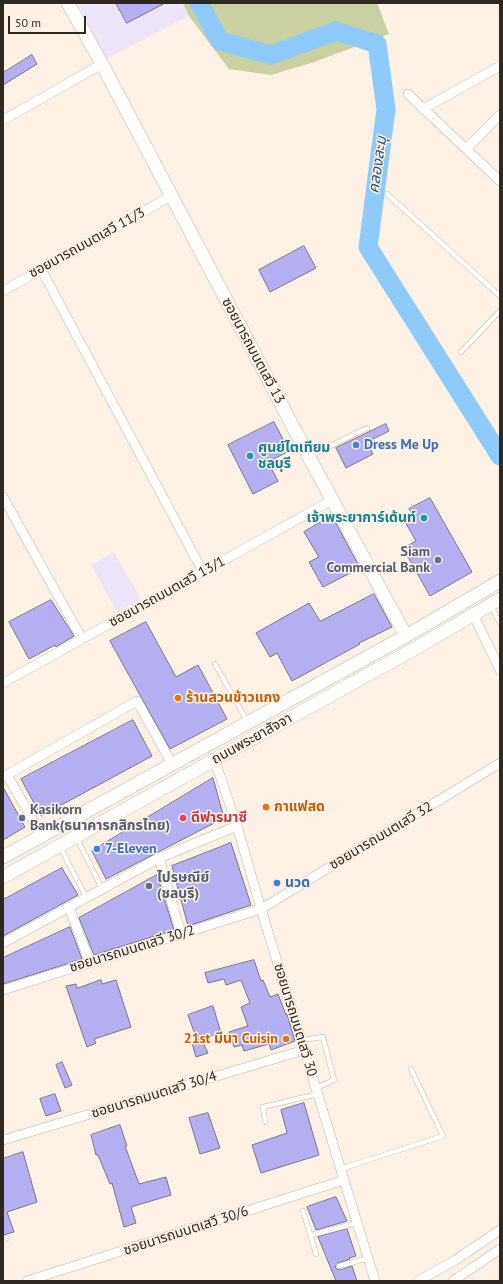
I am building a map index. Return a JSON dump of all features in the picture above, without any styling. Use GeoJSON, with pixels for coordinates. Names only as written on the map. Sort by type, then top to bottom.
{"type":"FeatureCollection","features":[{"type":"Feature","properties":{"kind":"main road","name":"ซอยนารถมนตเสวี 13"},"geometry":{"type":"LineString","coordinates":[[68,3],[102,64],[309,457],[406,636]]}},
{"type":"Feature","properties":{"kind":"main road","name":"ถนนพระยาสัจจา"},"geometry":{"type":"LineString","coordinates":[[3,857],[406,636],[500,581]]}},
{"type":"Feature","properties":{"kind":"main road","name":"ถนนพระยาสัจจา"},"geometry":{"type":"LineString","coordinates":[[3,877],[416,648],[495,601]]}},
{"type":"Feature","properties":{"kind":"street"},"geometry":{"type":"LineString","coordinates":[[3,120],[102,64]]}},
{"type":"Feature","properties":{"kind":"street"},"geometry":{"type":"LineString","coordinates":[[424,109],[500,66]]}},
{"type":"Feature","properties":{"kind":"street"},"geometry":{"type":"LineString","coordinates":[[408,94],[500,181]]}},
{"type":"Feature","properties":{"kind":"street"},"geometry":{"type":"LineString","coordinates":[[466,149],[500,115]]}},
{"type":"Feature","properties":{"kind":"street","name":"ซอยนารถมนตเสวี 11/3"},"geometry":{"type":"LineString","coordinates":[[3,291],[171,196]]}},
{"type":"Feature","properties":{"kind":"street"},"geometry":{"type":"LineString","coordinates":[[41,269],[204,572]]}},
{"type":"Feature","properties":{"kind":"street"},"geometry":{"type":"LineString","coordinates":[[3,497],[82,639]]}},
{"type":"Feature","properties":{"kind":"street","name":"ซอยนารถมนตเสวี 13/1"},"geometry":{"type":"LineString","coordinates":[[3,683],[332,500]]}},
{"type":"Feature","properties":{"kind":"street"},"geometry":{"type":"LineString","coordinates":[[473,614],[500,670]]}},
{"type":"Feature","properties":{"kind":"street"},"geometry":{"type":"LineString","coordinates":[[42,836],[5,776],[137,701],[172,764]]}},
{"type":"Feature","properties":{"kind":"street","name":"ซอยนารถมนตเสวี 30"},"geometry":{"type":"LineString","coordinates":[[213,760],[218,770],[237,826],[375,1281]]}},
{"type":"Feature","properties":{"kind":"street","name":"ซอยนารถมนตเสวี 32"},"geometry":{"type":"LineString","coordinates":[[261,909],[500,763]]}},
{"type":"Feature","properties":{"kind":"street"},"geometry":{"type":"LineString","coordinates":[[3,943],[159,858],[237,826]]}},
{"type":"Feature","properties":{"kind":"street"},"geometry":{"type":"LineString","coordinates":[[159,858],[181,934]]}},
{"type":"Feature","properties":{"kind":"street"},"geometry":{"type":"LineString","coordinates":[[69,907],[90,962]]}},
{"type":"Feature","properties":{"kind":"street","name":"ซอยนารถมนตเสวี 30/2"},"geometry":{"type":"LineString","coordinates":[[3,990],[261,909]]}},
{"type":"Feature","properties":{"kind":"street","name":"ซอยนารถมนตเสวี 30/4"},"geometry":{"type":"LineString","coordinates":[[3,1140],[304,1050]]}},
{"type":"Feature","properties":{"kind":"street","name":"ซอยนารถมนตเสวี 30/6"},"geometry":{"type":"LineString","coordinates":[[27,1281],[344,1180]]}},
{"type":"Feature","properties":{"kind":"street"},"geometry":{"type":"LineString","coordinates":[[418,1281],[454,1262],[500,1230]]}},
{"type":"Feature","properties":{"kind":"street"},"geometry":{"type":"LineString","coordinates":[[453,1281],[500,1249]]}},
{"type":"Feature","properties":{"kind":"street"},"geometry":{"type":"LineString","coordinates":[[454,1262],[462,1275]]}},
{"type":"Feature","properties":{"kind":"lane"},"geometry":{"type":"LineString","coordinates":[[387,194],[500,296]]}},
{"type":"Feature","properties":{"kind":"lane"},"geometry":{"type":"LineString","coordinates":[[461,352],[500,311]]}},
{"type":"Feature","properties":{"kind":"lane"},"geometry":{"type":"LineString","coordinates":[[309,457],[367,428]]}},
{"type":"Feature","properties":{"kind":"lane"},"geometry":{"type":"LineString","coordinates":[[495,601],[500,623]]}},
{"type":"Feature","properties":{"kind":"lane"},"geometry":{"type":"LineString","coordinates":[[215,664],[248,722]]}},
{"type":"Feature","properties":{"kind":"lane"},"geometry":{"type":"LineString","coordinates":[[76,836],[102,889]]}},
{"type":"Feature","properties":{"kind":"lane"},"geometry":{"type":"LineString","coordinates":[[59,845],[86,897]]}},
{"type":"Feature","properties":{"kind":"lane"},"geometry":{"type":"LineString","coordinates":[[265,1122],[263,1107],[317,1091],[334,1080],[323,1037],[301,1040]]}},
{"type":"Feature","properties":{"kind":"lane"},"geometry":{"type":"LineString","coordinates":[[340,1169],[443,1136],[411,1069]]}},
{"type":"Feature","properties":{"kind":"lane"},"geometry":{"type":"LineString","coordinates":[[303,1211],[316,1254]]}},
{"type":"Feature","properties":{"kind":"lane"},"geometry":{"type":"LineString","coordinates":[[311,1235],[357,1223]]}},
{"type":"Feature","properties":{"kind":"lane"},"geometry":{"type":"LineString","coordinates":[[339,1266],[368,1258]]}},
{"type":"Feature","properties":{"kind":"shaded area"},"geometry":{"type":"Polygon","coordinates":[[[78,3],[183,3],[189,16],[106,59],[78,3]]]}},
{"type":"Feature","properties":{"kind":"shaded area"},"geometry":{"type":"Polygon","coordinates":[[[114,552],[141,599],[117,612],[91,565],[114,552]]]}},
{"type":"Feature","properties":{"kind":"green space"},"geometry":{"type":"Polygon","coordinates":[[[183,3],[377,3],[389,34],[314,62],[271,75],[229,69],[189,16],[183,3]]]}},
{"type":"Feature","properties":{"kind":"building"},"geometry":{"type":"Polygon","coordinates":[[[116,3],[165,3],[127,23],[116,3]]]}},
{"type":"Feature","properties":{"kind":"building"},"geometry":{"type":"Polygon","coordinates":[[[32,55],[37,64],[3,85],[3,73],[32,55]]]}},
{"type":"Feature","properties":{"kind":"building"},"geometry":{"type":"Polygon","coordinates":[[[304,246],[316,268],[270,292],[259,270],[304,246]]]}},
{"type":"Feature","properties":{"kind":"building","name":"ศูนย์ไตเทียม ชลบุรี"},"geometry":{"type":"Polygon","coordinates":[[[274,422],[289,451],[268,462],[278,481],[253,494],[228,445],[274,422]]]}},
{"type":"Feature","properties":{"kind":"building","name":"Dress Me Up"},"geometry":{"type":"Polygon","coordinates":[[[386,424],[389,431],[367,442],[373,454],[346,468],[336,448],[386,424]]]}},
{"type":"Feature","properties":{"kind":"building","name":"Siam Commercial Bank"},"geometry":{"type":"Polygon","coordinates":[[[430,498],[472,572],[430,596],[403,548],[416,541],[404,520],[413,515],[409,509],[430,498]]]}},
{"type":"Feature","properties":{"kind":"building"},"geometry":{"type":"Polygon","coordinates":[[[332,516],[360,568],[323,587],[309,562],[319,557],[304,532],[332,516]]]}},
{"type":"Feature","properties":{"kind":"building"},"geometry":{"type":"Polygon","coordinates":[[[374,594],[392,627],[359,643],[360,644],[292,681],[277,653],[270,657],[256,633],[309,603],[320,621],[374,594]]]}},
{"type":"Feature","properties":{"kind":"building"},"geometry":{"type":"Polygon","coordinates":[[[51,600],[74,636],[56,647],[55,645],[29,659],[9,622],[51,600]]]}},
{"type":"Feature","properties":{"kind":"building","name":"ร้านสวนข้าวแกง"},"geometry":{"type":"Polygon","coordinates":[[[146,622],[176,677],[198,665],[227,719],[170,749],[110,641],[146,622]]]}},
{"type":"Feature","properties":{"kind":"building"},"geometry":{"type":"Polygon","coordinates":[[[133,720],[152,756],[41,816],[21,779],[133,720]]]}},
{"type":"Feature","properties":{"kind":"building"},"geometry":{"type":"Polygon","coordinates":[[[213,778],[224,818],[106,879],[92,851],[213,778]]]}},
{"type":"Feature","properties":{"kind":"building"},"geometry":{"type":"Polygon","coordinates":[[[3,787],[25,827],[3,840],[3,787]]]}},
{"type":"Feature","properties":{"kind":"building"},"geometry":{"type":"Polygon","coordinates":[[[231,843],[251,905],[188,926],[172,866],[231,843]]]}},
{"type":"Feature","properties":{"kind":"building"},"geometry":{"type":"Polygon","coordinates":[[[62,868],[78,895],[3,936],[3,900],[62,868]]]}},
{"type":"Feature","properties":{"kind":"building"},"geometry":{"type":"Polygon","coordinates":[[[157,875],[174,930],[94,955],[79,918],[157,875]]]}},
{"type":"Feature","properties":{"kind":"building"},"geometry":{"type":"Polygon","coordinates":[[[70,927],[82,959],[3,984],[3,958],[70,927]]]}},
{"type":"Feature","properties":{"kind":"building"},"geometry":{"type":"Polygon","coordinates":[[[254,960],[261,981],[263,980],[270,997],[278,994],[286,1015],[287,1014],[295,1041],[271,1050],[269,1044],[244,1051],[242,1045],[234,1047],[229,1032],[248,1026],[241,1007],[250,1003],[241,980],[226,985],[224,979],[208,983],[205,973],[254,960]]]}},
{"type":"Feature","properties":{"kind":"building"},"geometry":{"type":"Polygon","coordinates":[[[101,980],[102,984],[116,980],[131,1027],[94,1039],[96,1043],[87,1047],[66,986],[76,984],[77,988],[101,980]]]}},
{"type":"Feature","properties":{"kind":"building"},"geometry":{"type":"Polygon","coordinates":[[[213,1006],[221,1033],[197,1040],[188,1015],[213,1006]]]}},
{"type":"Feature","properties":{"kind":"building"},"geometry":{"type":"Polygon","coordinates":[[[202,1040],[208,1053],[196,1057],[192,1043],[202,1040]]]}},
{"type":"Feature","properties":{"kind":"building"},"geometry":{"type":"Polygon","coordinates":[[[62,1062],[72,1085],[65,1088],[56,1065],[62,1062]]]}},
{"type":"Feature","properties":{"kind":"building"},"geometry":{"type":"Polygon","coordinates":[[[55,1094],[61,1111],[46,1116],[40,1099],[55,1094]]]}},
{"type":"Feature","properties":{"kind":"building"},"geometry":{"type":"Polygon","coordinates":[[[304,1103],[319,1155],[261,1173],[252,1145],[287,1133],[281,1110],[304,1103]]]}},
{"type":"Feature","properties":{"kind":"building"},"geometry":{"type":"Polygon","coordinates":[[[208,1113],[220,1148],[200,1154],[189,1118],[208,1113]]]}},
{"type":"Feature","properties":{"kind":"building"},"geometry":{"type":"Polygon","coordinates":[[[120,1125],[127,1146],[125,1146],[139,1184],[166,1177],[171,1195],[131,1207],[136,1223],[124,1227],[112,1183],[110,1184],[98,1155],[96,1155],[91,1135],[120,1125]]]}},
{"type":"Feature","properties":{"kind":"building"},"geometry":{"type":"Polygon","coordinates":[[[23,1152],[37,1202],[7,1212],[14,1232],[3,1235],[3,1159],[23,1152]]]}},
{"type":"Feature","properties":{"kind":"building"},"geometry":{"type":"Polygon","coordinates":[[[336,1197],[347,1221],[316,1230],[307,1207],[336,1197]]]}},
{"type":"Feature","properties":{"kind":"building"},"geometry":{"type":"Polygon","coordinates":[[[347,1229],[356,1256],[338,1263],[335,1267],[340,1270],[352,1266],[357,1281],[336,1281],[318,1237],[347,1229]]]}},
{"type":"Feature","properties":{"kind":"waterway","name":"คลองละมุ"},"geometry":{"type":"LineString","coordinates":[[199,3],[220,41],[271,55],[336,31],[377,44],[386,109],[368,247],[500,456]]}},
{"type":"Feature","properties":{"kind":"place","name":"Dress Me Up"},"geometry":{"type":"Point","coordinates":[356,445]}},
{"type":"Feature","properties":{"kind":"place","name":"ศูนย์ไตเทียม ชลบุรี"},"geometry":{"type":"Point","coordinates":[250,456]}},
{"type":"Feature","properties":{"kind":"place","name":"เจ้าพระยาการ์เด้นท์"},"geometry":{"type":"Point","coordinates":[424,518]}},
{"type":"Feature","properties":{"kind":"place","name":"Siam Commercial Bank"},"geometry":{"type":"Point","coordinates":[438,560]}},
{"type":"Feature","properties":{"kind":"place","name":"ร้านสวนข้าวแกง"},"geometry":{"type":"Point","coordinates":[178,698]}},
{"type":"Feature","properties":{"kind":"place","name":"กาแฟสด"},"geometry":{"type":"Point","coordinates":[266,807]}},
{"type":"Feature","properties":{"kind":"place","name":"Kasikorn Bank(ธนาคารกสิกรไทย)"},"geometry":{"type":"Point","coordinates":[22,818]}},
{"type":"Feature","properties":{"kind":"place","name":"ดีฟารมาซี"},"geometry":{"type":"Point","coordinates":[183,818]}},
{"type":"Feature","properties":{"kind":"place","name":"7-Eleven"},"geometry":{"type":"Point","coordinates":[97,849]}},
{"type":"Feature","properties":{"kind":"place","name":"นวด"},"geometry":{"type":"Point","coordinates":[277,883]}},
{"type":"Feature","properties":{"kind":"place","name":"ไปรษณีย์ (ชลบุรี)"},"geometry":{"type":"Point","coordinates":[149,886]}},
{"type":"Feature","properties":{"kind":"place","name":"21st มีนา Cuisin"},"geometry":{"type":"Point","coordinates":[286,1039]}}]}
